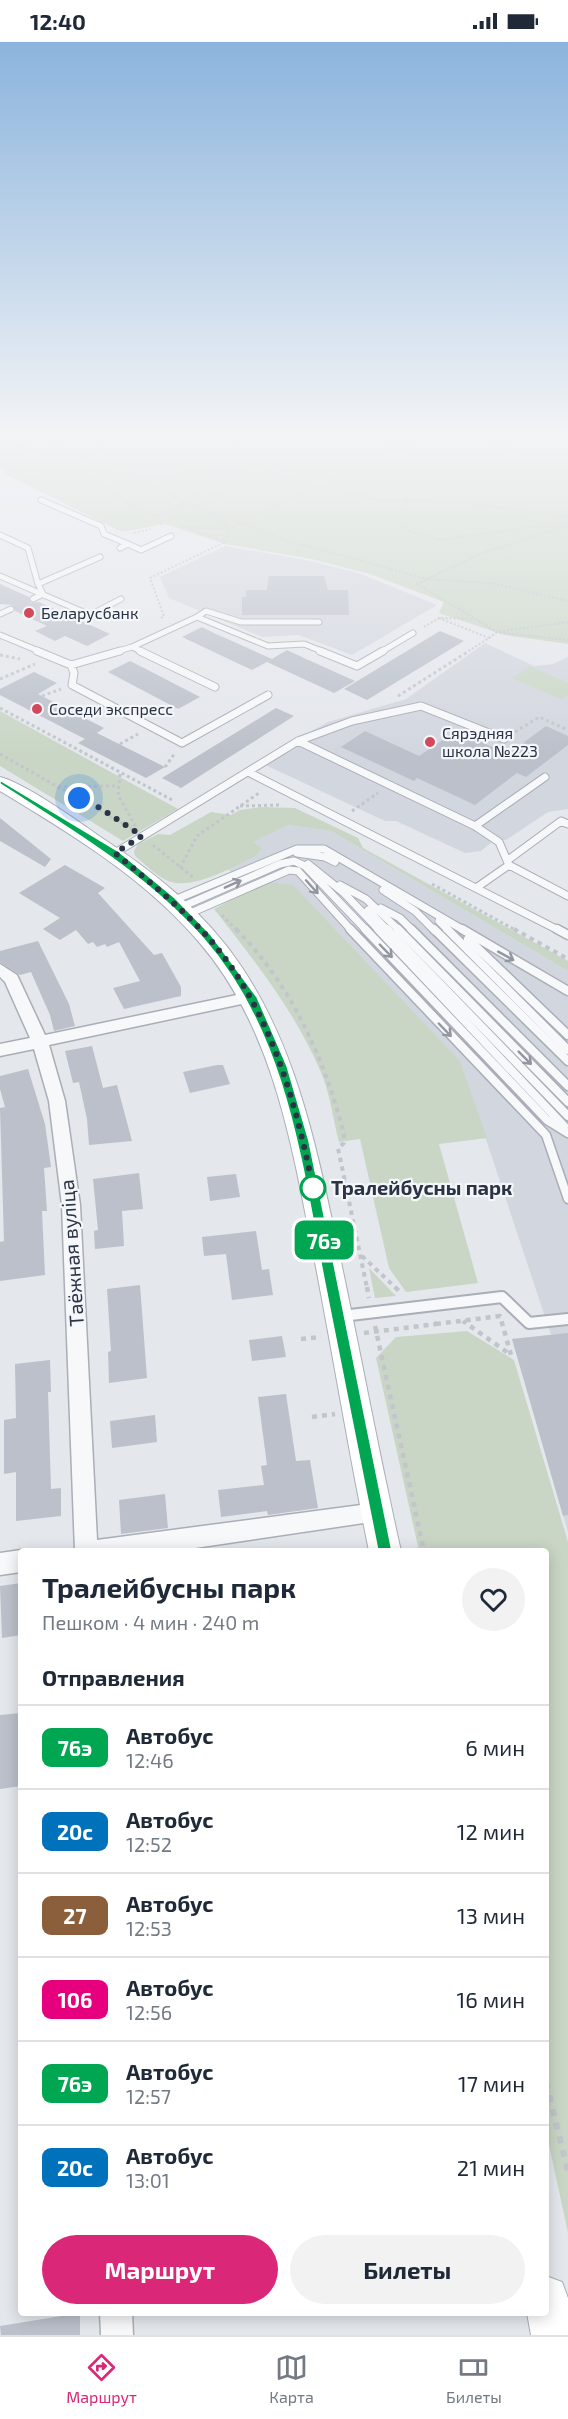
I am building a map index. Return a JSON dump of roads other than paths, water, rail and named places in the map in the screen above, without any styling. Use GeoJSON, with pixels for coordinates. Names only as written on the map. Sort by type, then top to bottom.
{"type":"FeatureCollection","features":[{"type":"Feature","properties":{"kind":"main road"},"geometry":{"type":"LineString","coordinates":[[0,783],[115,853],[179,908],[208,937],[251,997],[291,1094],[340,1316],[384,1548]]}},
{"type":"Feature","properties":{"kind":"main road"},"geometry":{"type":"LineString","coordinates":[[549,2312],[554,2335]]}},
{"type":"Feature","properties":{"kind":"street","name":"Таёжная вуліца"},"geometry":{"type":"LineString","coordinates":[[0,969],[12,979],[40,1041],[57,1101],[71,1205],[86,1548]]}},
{"type":"Feature","properties":{"kind":"street"},"geometry":{"type":"LineString","coordinates":[[0,1050],[251,997]]}},
{"type":"Feature","properties":{"kind":"street"},"geometry":{"type":"LineString","coordinates":[[120,1548],[376,1514]]}},
{"type":"Feature","properties":{"kind":"street"},"geometry":{"type":"LineString","coordinates":[[0,1564],[18,1561]]}},
{"type":"Feature","properties":{"kind":"street"},"geometry":{"type":"LineString","coordinates":[[116,2316],[117,2335]]}},
{"type":"Feature","properties":{"kind":"lane"},"geometry":{"type":"LineString","coordinates":[[12,541],[27,548],[43,594]]}},
{"type":"Feature","properties":{"kind":"lane"},"geometry":{"type":"LineString","coordinates":[[121,541],[141,550],[160,541]]}},
{"type":"Feature","properties":{"kind":"lane"},"geometry":{"type":"LineString","coordinates":[[120,548],[128,544]]}},
{"type":"Feature","properties":{"kind":"lane"},"geometry":{"type":"LineString","coordinates":[[39,584],[100,557]]}},
{"type":"Feature","properties":{"kind":"lane"},"geometry":{"type":"LineString","coordinates":[[0,576],[90,615],[121,599]]}},
{"type":"Feature","properties":{"kind":"lane"},"geometry":{"type":"LineString","coordinates":[[33,599],[43,594]]}},
{"type":"Feature","properties":{"kind":"lane"},"geometry":{"type":"LineString","coordinates":[[0,614],[11,609]]}},
{"type":"Feature","properties":{"kind":"lane"},"geometry":{"type":"LineString","coordinates":[[0,635],[71,665],[132,647],[206,611],[241,622],[319,622]]}},
{"type":"Feature","properties":{"kind":"lane"},"geometry":{"type":"LineString","coordinates":[[197,616],[268,646],[304,644],[357,666],[413,633]]}},
{"type":"Feature","properties":{"kind":"lane"},"geometry":{"type":"LineString","coordinates":[[132,647],[215,687]]}},
{"type":"Feature","properties":{"kind":"lane"},"geometry":{"type":"LineString","coordinates":[[71,665],[74,674],[72,685],[182,743],[268,695]]}},
{"type":"Feature","properties":{"kind":"lane"},"geometry":{"type":"LineString","coordinates":[[115,853],[250,773],[298,741],[352,721],[422,706],[504,738]]}},
{"type":"Feature","properties":{"kind":"lane"},"geometry":{"type":"LineString","coordinates":[[298,741],[475,826],[499,842],[508,862],[568,897]]}},
{"type":"Feature","properties":{"kind":"lane"},"geometry":{"type":"LineString","coordinates":[[250,773],[568,935]]}},
{"type":"Feature","properties":{"kind":"lane"},"geometry":{"type":"LineString","coordinates":[[475,826],[545,777]]}},
{"type":"Feature","properties":{"kind":"lane"},"geometry":{"type":"LineString","coordinates":[[476,888],[561,821],[568,824]]}},
{"type":"Feature","properties":{"kind":"lane"},"geometry":{"type":"LineString","coordinates":[[179,908],[288,853],[305,848],[324,849],[568,991]]}},
{"type":"Feature","properties":{"kind":"lane"},"geometry":{"type":"LineString","coordinates":[[288,853],[325,857],[415,911],[568,1061]]}},
{"type":"Feature","properties":{"kind":"lane"},"geometry":{"type":"LineString","coordinates":[[179,908],[280,864],[294,861],[311,865],[344,893],[568,1132]]}},
{"type":"Feature","properties":{"kind":"lane"},"geometry":{"type":"LineString","coordinates":[[294,861],[305,866],[547,1120],[568,1132]]}},
{"type":"Feature","properties":{"kind":"lane"},"geometry":{"type":"LineString","coordinates":[[179,908],[276,874],[289,870],[298,871],[386,969],[546,1135],[568,1199]]}},
{"type":"Feature","properties":{"kind":"lane"},"geometry":{"type":"LineString","coordinates":[[328,878],[400,918],[568,1086]]}},
{"type":"Feature","properties":{"kind":"lane"},"geometry":{"type":"LineString","coordinates":[[344,893],[374,915],[568,1116]]}},
{"type":"Feature","properties":{"kind":"lane"},"geometry":{"type":"LineString","coordinates":[[366,899],[568,1102]]}},
{"type":"Feature","properties":{"kind":"lane"},"geometry":{"type":"LineString","coordinates":[[427,909],[568,1050]]}},
{"type":"Feature","properties":{"kind":"lane"},"geometry":{"type":"LineString","coordinates":[[458,929],[568,1035]]}},
{"type":"Feature","properties":{"kind":"lane"},"geometry":{"type":"LineString","coordinates":[[340,1316],[502,1297],[529,1323],[568,1318]]}},
{"type":"Feature","properties":{"kind":"place","name":"Беларусбанк"},"geometry":{"type":"Point","coordinates":[29,613]}},
{"type":"Feature","properties":{"kind":"place","name":"Соседи экспресс"},"geometry":{"type":"Point","coordinates":[37,709]}},
{"type":"Feature","properties":{"kind":"place","name":"Сярэдняя школа №223"},"geometry":{"type":"Point","coordinates":[430,742]}},
{"type":"Feature","properties":{"kind":"place","name":"Тралейбусны парк"},"geometry":{"type":"Point","coordinates":[313,1188]}}]}
